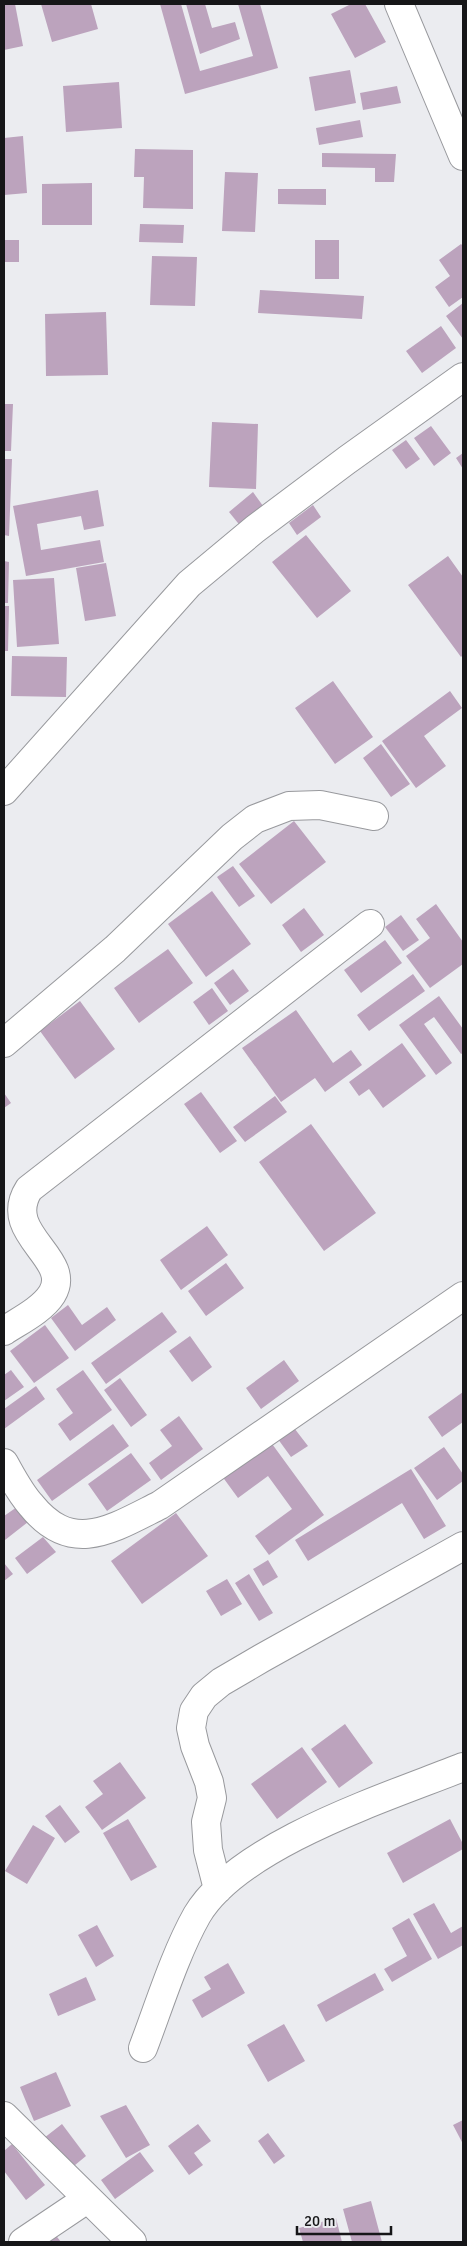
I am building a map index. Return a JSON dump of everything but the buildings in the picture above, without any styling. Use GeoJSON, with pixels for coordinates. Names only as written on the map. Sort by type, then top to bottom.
{"type":"FeatureCollection","features":[{"type":"Feature","properties":{"kind":"street"},"geometry":{"type":"LineString","coordinates":[[399,4],[463,156]]}},
{"type":"Feature","properties":{"kind":"street"},"geometry":{"type":"LineString","coordinates":[[4,791],[189,584],[255,529],[301,494],[463,377]]}},
{"type":"Feature","properties":{"kind":"street"},"geometry":{"type":"LineString","coordinates":[[4,1043],[114,949],[232,837],[255,819],[289,806],[320,804],[374,816]]}},
{"type":"Feature","properties":{"kind":"street"},"geometry":{"type":"LineString","coordinates":[[4,1332],[40,1306],[51,1295],[56,1284],[56,1273],[26,1228],[20,1214],[22,1199],[29,1189],[370,924]]}},
{"type":"Feature","properties":{"kind":"street"},"geometry":{"type":"LineString","coordinates":[[4,1463],[30,1504],[47,1523],[68,1534],[89,1534],[123,1524],[160,1505],[463,1296]]}},
{"type":"Feature","properties":{"kind":"street"},"geometry":{"type":"LineString","coordinates":[[218,1889],[207,1841],[206,1822],[212,1798],[209,1782],[190,1728],[194,1711],[199,1704],[221,1682],[254,1662],[463,1546]]}},
{"type":"Feature","properties":{"kind":"street"},"geometry":{"type":"LineString","coordinates":[[143,2048],[182,1948],[198,1914],[218,1889],[236,1873],[295,1837],[463,1767]]}},
{"type":"Feature","properties":{"kind":"street"},"geometry":{"type":"LineString","coordinates":[[4,2116],[132,2242]]}},
{"type":"Feature","properties":{"kind":"street"},"geometry":{"type":"LineString","coordinates":[[23,2242],[87,2199]]}}]}
